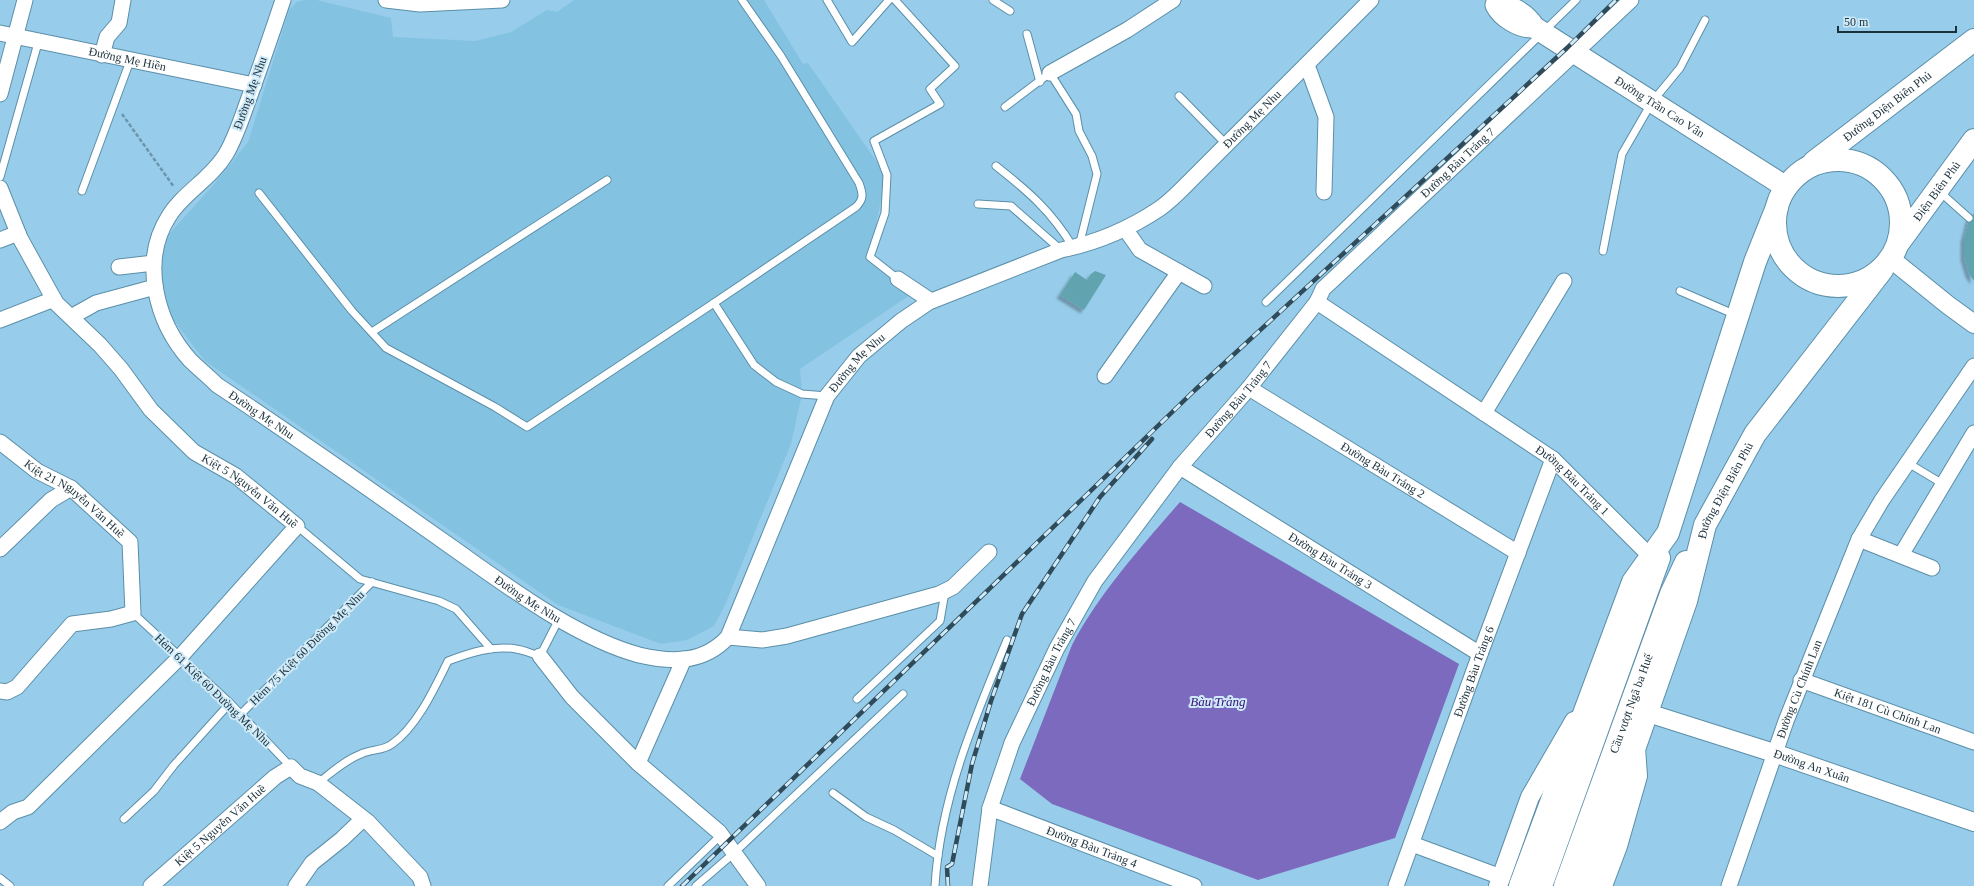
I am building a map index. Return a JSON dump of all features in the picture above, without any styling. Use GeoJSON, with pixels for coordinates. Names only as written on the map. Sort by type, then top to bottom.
{"type":"FeatureCollection","features":[{"type":"Feature","properties":{"kind":"main road","name":"Đường Trần Cao Vân"},"geometry":{"type":"LineString","coordinates":[[1492,2],[1500,13],[1526,27],[1538,30],[1652,102],[1793,180]]}},
{"type":"Feature","properties":{"kind":"main road","name":"Đường Điện Biên Phủ"},"geometry":{"type":"LineString","coordinates":[[1793,180],[1974,40]]}},
{"type":"Feature","properties":{"kind":"main road","name":"Điện Biên Phủ"},"geometry":{"type":"LineString","coordinates":[[1891,257],[1974,140]]}},
{"type":"Feature","properties":{"kind":"main road"},"geometry":{"type":"LineString","coordinates":[[1520,886],[1633,582],[1668,533],[1755,262],[1777,206],[1793,180],[1818,163],[1837,159],[1858,162],[1876,171],[1890,185],[1899,202],[1902,222],[1891,257],[1865,281],[1845,286],[1824,285],[1805,278],[1790,264],[1779,247],[1775,227],[1777,206]]}},
{"type":"Feature","properties":{"kind":"main road","name":"Đường Điện Biên Phủ"},"geometry":{"type":"LineString","coordinates":[[1636,748],[1686,601],[1705,525],[1755,434],[1891,257]]}},
{"type":"Feature","properties":{"kind":"main road","name":"Cầu vượt Ngã ba Huế"},"geometry":{"type":"LineString","coordinates":[[1565,886],[1671,594],[1705,525]]}},
{"type":"Feature","properties":{"kind":"main road","name":"Cầu vượt Ngã ba Huế"},"geometry":{"type":"LineString","coordinates":[[1541,886],[1668,533]]}},
{"type":"Feature","properties":{"kind":"main road","name":"Cầu vượt Ngã ba Huế"},"geometry":{"type":"LineString","coordinates":[[1586,886],[1636,748]]}},
{"type":"Feature","properties":{"kind":"street"},"geometry":{"type":"LineString","coordinates":[[0,94],[25,0]]}},
{"type":"Feature","properties":{"kind":"street"},"geometry":{"type":"LineString","coordinates":[[102,55],[107,37],[119,23],[123,0]]}},
{"type":"Feature","properties":{"kind":"street","name":"Đường Mẹ Nhu"},"geometry":{"type":"LineString","coordinates":[[283,0],[237,131],[226,154],[210,174],[169,216],[162,230],[154,253],[155,287],[162,311],[180,346],[190,360],[217,384],[482,568],[559,618],[628,651],[658,658],[684,659],[697,658],[712,652],[728,637],[827,396],[859,356],[901,320],[931,301],[1071,248],[1126,230],[1160,208],[1227,145],[1371,0]]}},
{"type":"Feature","properties":{"kind":"street"},"geometry":{"type":"LineString","coordinates":[[386,0],[420,4],[502,0]]}},
{"type":"Feature","properties":{"kind":"street"},"geometry":{"type":"LineString","coordinates":[[1045,77],[1127,30],[1173,0]]}},
{"type":"Feature","properties":{"kind":"street","name":"Đường Bàu Trảng 7"},"geometry":{"type":"LineString","coordinates":[[980,886],[990,808],[1012,744],[1057,648],[1095,581],[1180,467],[1249,388],[1317,302],[1323,288],[1631,0]]}},
{"type":"Feature","properties":{"kind":"street","name":"Đường Mẹ Hiền"},"geometry":{"type":"LineString","coordinates":[[0,33],[15,38],[254,85]]}},
{"type":"Feature","properties":{"kind":"street"},"geometry":{"type":"LineString","coordinates":[[1307,65],[1326,117],[1324,192]]}},
{"type":"Feature","properties":{"kind":"street","name":"Kiệt 5 Nguyễn Văn Huề"},"geometry":{"type":"LineString","coordinates":[[0,188],[18,233],[54,299],[122,369],[151,410],[194,452],[236,476],[297,526],[181,656],[28,807],[13,812],[0,822]]}},
{"type":"Feature","properties":{"kind":"street"},"geometry":{"type":"LineString","coordinates":[[1126,230],[1140,250],[1204,286]]}},
{"type":"Feature","properties":{"kind":"street"},"geometry":{"type":"LineString","coordinates":[[0,240],[18,233]]}},
{"type":"Feature","properties":{"kind":"street"},"geometry":{"type":"LineString","coordinates":[[1891,257],[1973,320]]}},
{"type":"Feature","properties":{"kind":"street"},"geometry":{"type":"LineString","coordinates":[[119,267],[154,263]]}},
{"type":"Feature","properties":{"kind":"street"},"geometry":{"type":"LineString","coordinates":[[1105,376],[1179,272]]}},
{"type":"Feature","properties":{"kind":"street"},"geometry":{"type":"LineString","coordinates":[[898,279],[931,301]]}},
{"type":"Feature","properties":{"kind":"street"},"geometry":{"type":"LineString","coordinates":[[1484,413],[1564,281]]}},
{"type":"Feature","properties":{"kind":"street"},"geometry":{"type":"LineString","coordinates":[[71,317],[96,303],[155,287]]}},
{"type":"Feature","properties":{"kind":"street"},"geometry":{"type":"LineString","coordinates":[[0,320],[54,299]]}},
{"type":"Feature","properties":{"kind":"street","name":"Đường Bàu Trảng 1"},"geometry":{"type":"LineString","coordinates":[[1317,302],[1553,459],[1651,557]]}},
{"type":"Feature","properties":{"kind":"street","name":"Đường Cù Chính Lan"},"geometry":{"type":"LineString","coordinates":[[1733,885],[1774,753],[1801,680],[1859,539],[1882,500],[1974,366]]}},
{"type":"Feature","properties":{"kind":"street","name":"Đường Bàu Trảng 2"},"geometry":{"type":"LineString","coordinates":[[1249,388],[1518,552]]}},
{"type":"Feature","properties":{"kind":"street"},"geometry":{"type":"LineString","coordinates":[[1901,555],[1974,433]]}},
{"type":"Feature","properties":{"kind":"street","name":"Kiệt 21 Nguyễn Văn Huề"},"geometry":{"type":"LineString","coordinates":[[0,442],[37,471],[71,488],[130,542],[133,614]]}},
{"type":"Feature","properties":{"kind":"street","name":"Đường Bàu Trảng 6"},"geometry":{"type":"LineString","coordinates":[[1396,886],[1480,654],[1553,459]]}},
{"type":"Feature","properties":{"kind":"street","name":"Đường Bàu Trảng 3"},"geometry":{"type":"LineString","coordinates":[[1180,467],[1480,654]]}},
{"type":"Feature","properties":{"kind":"street"},"geometry":{"type":"LineString","coordinates":[[0,549],[51,500],[71,488]]}},
{"type":"Feature","properties":{"kind":"street"},"geometry":{"type":"LineString","coordinates":[[1859,539],[1932,568]]}},
{"type":"Feature","properties":{"kind":"street"},"geometry":{"type":"LineString","coordinates":[[728,637],[762,640],[787,636],[946,591],[953,587],[989,552]]}},
{"type":"Feature","properties":{"kind":"street"},"geometry":{"type":"LineString","coordinates":[[8,690],[72,624],[111,619],[133,614]]}},
{"type":"Feature","properties":{"kind":"street"},"geometry":{"type":"LineString","coordinates":[[540,656],[572,697],[638,764],[721,835],[758,886]]}},
{"type":"Feature","properties":{"kind":"street"},"geometry":{"type":"LineString","coordinates":[[638,764],[684,659]]}},
{"type":"Feature","properties":{"kind":"street","name":"Kiệt 181 Cù Chính Lan"},"geometry":{"type":"LineString","coordinates":[[1801,680],[1974,742]]}},
{"type":"Feature","properties":{"kind":"street"},"geometry":{"type":"LineString","coordinates":[[1412,844],[1499,881],[1530,797],[1594,686]]}},
{"type":"Feature","properties":{"kind":"street","name":"Đường An Xuân"},"geometry":{"type":"LineString","coordinates":[[1648,713],[1774,753],[1974,822]]}},
{"type":"Feature","properties":{"kind":"street"},"geometry":{"type":"LineString","coordinates":[[1604,886],[1618,846],[1638,776],[1636,748]]}},
{"type":"Feature","properties":{"kind":"street"},"geometry":{"type":"LineString","coordinates":[[291,767],[300,776],[318,783],[363,819],[393,846],[420,876],[423,886]]}},
{"type":"Feature","properties":{"kind":"street","name":"Kiệt 5 Nguyễn Văn Huề"},"geometry":{"type":"LineString","coordinates":[[151,886],[275,777],[291,767]]}},
{"type":"Feature","properties":{"kind":"street","name":"Đường Bàu Trảng 4"},"geometry":{"type":"LineString","coordinates":[[990,808],[1194,886]]}},
{"type":"Feature","properties":{"kind":"street"},"geometry":{"type":"LineString","coordinates":[[296,886],[312,863],[342,839],[363,819]]}},
{"type":"Feature","properties":{"kind":"lane"},"geometry":{"type":"LineString","coordinates":[[259,193],[352,311],[386,348],[495,407],[527,427],[714,303],[856,207],[862,201],[863,194],[859,183],[781,56],[742,0]]}},
{"type":"Feature","properties":{"kind":"lane"},"geometry":{"type":"LineString","coordinates":[[827,0],[852,42],[889,0]]}},
{"type":"Feature","properties":{"kind":"lane"},"geometry":{"type":"LineString","coordinates":[[895,0],[955,66],[930,89],[940,104],[874,141],[887,175],[885,213],[870,257],[898,279]]}},
{"type":"Feature","properties":{"kind":"lane"},"geometry":{"type":"LineString","coordinates":[[993,0],[1010,11]]}},
{"type":"Feature","properties":{"kind":"lane"},"geometry":{"type":"LineString","coordinates":[[1266,302],[1538,30],[1576,0]]}},
{"type":"Feature","properties":{"kind":"lane"},"geometry":{"type":"LineString","coordinates":[[1603,251],[1622,154],[1652,102],[1680,68],[1705,20]]}},
{"type":"Feature","properties":{"kind":"lane"},"geometry":{"type":"LineString","coordinates":[[1027,34],[1045,77],[1076,114],[1079,131],[1092,156],[1097,174],[1071,248]]}},
{"type":"Feature","properties":{"kind":"lane"},"geometry":{"type":"LineString","coordinates":[[0,177],[38,42]]}},
{"type":"Feature","properties":{"kind":"lane"},"geometry":{"type":"LineString","coordinates":[[82,191],[130,61]]}},
{"type":"Feature","properties":{"kind":"lane"},"geometry":{"type":"LineString","coordinates":[[1005,107],[1045,77]]}},
{"type":"Feature","properties":{"kind":"lane"},"geometry":{"type":"LineString","coordinates":[[1179,96],[1227,145]]}},
{"type":"Feature","properties":{"kind":"lane"},"geometry":{"type":"LineString","coordinates":[[996,166],[1032,194],[1060,226],[1071,248]]}},
{"type":"Feature","properties":{"kind":"lane"},"geometry":{"type":"LineString","coordinates":[[372,332],[607,180]]}},
{"type":"Feature","properties":{"kind":"lane"},"geometry":{"type":"LineString","coordinates":[[1938,190],[1969,218]]}},
{"type":"Feature","properties":{"kind":"lane"},"geometry":{"type":"LineString","coordinates":[[978,204],[1011,206],[1071,248]]}},
{"type":"Feature","properties":{"kind":"lane"},"geometry":{"type":"LineString","coordinates":[[1680,291],[1738,316]]}},
{"type":"Feature","properties":{"kind":"lane"},"geometry":{"type":"LineString","coordinates":[[714,303],[754,365],[776,382],[802,394],[827,396]]}},
{"type":"Feature","properties":{"kind":"lane"},"geometry":{"type":"LineString","coordinates":[[1908,463],[1943,484]]}},
{"type":"Feature","properties":{"kind":"lane"},"geometry":{"type":"LineString","coordinates":[[297,526],[360,579],[439,601],[456,609],[491,649]]}},
{"type":"Feature","properties":{"kind":"lane","name":"Hẻm 75 Kiệt 60 Đường Mẹ Nhu"},"geometry":{"type":"LineString","coordinates":[[241,714],[372,582]]}},
{"type":"Feature","properties":{"kind":"lane"},"geometry":{"type":"LineString","coordinates":[[857,699],[940,621],[946,591]]}},
{"type":"Feature","properties":{"kind":"lane","name":"Hẻm 61 Kiệt 60 Đường Mẹ Nhu"},"geometry":{"type":"LineString","coordinates":[[133,614],[181,656],[230,703],[291,767]]}},
{"type":"Feature","properties":{"kind":"lane"},"geometry":{"type":"LineString","coordinates":[[318,783],[361,754],[384,748],[396,741],[426,704],[448,661],[466,654],[491,649],[517,649],[540,656],[559,618]]}},
{"type":"Feature","properties":{"kind":"lane"},"geometry":{"type":"LineString","coordinates":[[936,886],[938,856],[953,781],[978,709],[1007,640]]}},
{"type":"Feature","properties":{"kind":"lane"},"geometry":{"type":"LineString","coordinates":[[696,886],[903,694]]}},
{"type":"Feature","properties":{"kind":"lane"},"geometry":{"type":"LineString","coordinates":[[124,819],[154,791],[174,765],[230,703]]}},
{"type":"Feature","properties":{"kind":"lane"},"geometry":{"type":"LineString","coordinates":[[833,793],[866,817],[894,830],[938,856]]}},
{"type":"Feature","properties":{"kind":"lane"},"geometry":{"type":"LineString","coordinates":[[668,886],[721,835]]}},
{"type":"Feature","properties":{"kind":"lane"},"geometry":{"type":"LineString","coordinates":[[0,878],[10,886]]}},
{"type":"Feature","properties":{"kind":"path"},"geometry":{"type":"LineString","coordinates":[[115,105],[184,200]]}},
{"type":"Feature","properties":{"kind":"shaded area"},"geometry":{"type":"Polygon","coordinates":[[[304,0],[317,0],[391,18],[393,37],[475,41],[511,32],[547,10],[557,12],[574,0],[764,0],[803,64],[808,63],[886,175],[869,260],[916,291],[800,369],[802,394],[791,444],[725,605],[714,626],[687,640],[661,644],[558,605],[205,361],[172,318],[162,287],[160,256],[169,234],[215,183],[248,142],[289,10],[297,2],[304,0]]]}},
{"type":"Feature","properties":{"kind":"water","name":"Bàu Trảng"},"geometry":{"type":"Polygon","coordinates":[[[1180,502],[1459,664],[1395,838],[1258,880],[1052,804],[1020,779],[1072,645],[1083,625],[1122,570],[1180,502]]]}},
{"type":"Feature","properties":{"kind":"building"},"geometry":{"type":"Polygon","coordinates":[[[1974,213],[1974,281],[1969,274],[1964,257],[1964,239],[1969,219],[1974,213]]]}},
{"type":"Feature","properties":{"kind":"building"},"geometry":{"type":"Polygon","coordinates":[[[1095,271],[1106,275],[1084,310],[1060,295],[1075,272],[1087,280],[1095,271]]]}},
{"type":"Feature","properties":{"kind":"railway"},"geometry":{"type":"LineString","coordinates":[[682,886],[1195,390],[1567,48],[1616,0]]}},
{"type":"Feature","properties":{"kind":"railway"},"geometry":{"type":"LineString","coordinates":[[948,886],[947,867],[952,864],[972,764],[991,701],[1022,614],[1100,497],[1152,439]]}}]}
